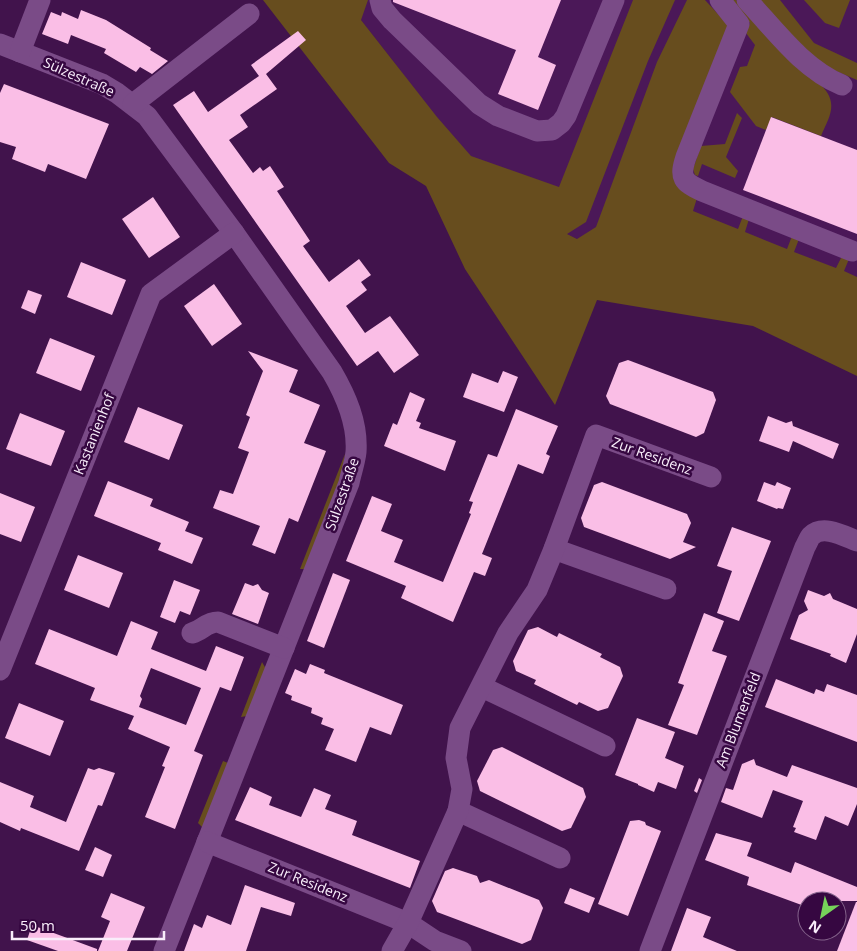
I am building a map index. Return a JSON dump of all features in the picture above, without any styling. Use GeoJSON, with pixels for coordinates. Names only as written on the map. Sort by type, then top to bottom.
{"type":"FeatureCollection","features":[{"type":"Feature","properties":{"kind":"street"},"geometry":{"type":"LineString","coordinates":[[20,52],[40,0]]}},
{"type":"Feature","properties":{"kind":"street"},"geometry":{"type":"LineString","coordinates":[[380,0],[382,8],[392,20],[479,104],[498,116],[537,131],[552,130],[566,116],[614,0]]}},
{"type":"Feature","properties":{"kind":"street"},"geometry":{"type":"LineString","coordinates":[[720,0],[739,24],[686,157],[682,171],[684,180],[690,186],[852,251]]}},
{"type":"Feature","properties":{"kind":"street"},"geometry":{"type":"LineString","coordinates":[[746,0],[802,59],[828,79],[842,85]]}},
{"type":"Feature","properties":{"kind":"street"},"geometry":{"type":"LineString","coordinates":[[133,104],[249,14]]}},
{"type":"Feature","properties":{"kind":"street","name":"Sülzestraße"},"geometry":{"type":"LineString","coordinates":[[0,44],[102,84],[133,104],[147,116],[332,372],[343,391],[350,409],[354,430],[356,451],[349,483],[164,951]]}},
{"type":"Feature","properties":{"kind":"street","name":"Kastanienhof"},"geometry":{"type":"LineString","coordinates":[[0,670],[151,294],[234,234]]}},
{"type":"Feature","properties":{"kind":"street","name":"Zur Residenz"},"geometry":{"type":"LineString","coordinates":[[392,951],[408,923],[458,810],[462,789],[456,758],[460,728],[508,633],[537,590],[596,435],[711,478]]}},
{"type":"Feature","properties":{"kind":"street","name":"Am Blumenfeld"},"geometry":{"type":"LineString","coordinates":[[650,951],[811,535],[822,531],[833,532],[857,541]]}},
{"type":"Feature","properties":{"kind":"street"},"geometry":{"type":"LineString","coordinates":[[554,549],[666,589]]}},
{"type":"Feature","properties":{"kind":"street"},"geometry":{"type":"LineString","coordinates":[[192,633],[200,631],[204,625],[210,622],[218,622],[284,648]]}},
{"type":"Feature","properties":{"kind":"street"},"geometry":{"type":"LineString","coordinates":[[482,687],[605,746]]}},
{"type":"Feature","properties":{"kind":"street"},"geometry":{"type":"LineString","coordinates":[[458,810],[560,858]]}},
{"type":"Feature","properties":{"kind":"street","name":"Zur Residenz"},"geometry":{"type":"LineString","coordinates":[[207,842],[408,923],[436,942],[461,951]]}},
{"type":"Feature","properties":{"kind":"shaded area"},"geometry":{"type":"Polygon","coordinates":[[[263,0],[368,0],[361,20],[437,117],[471,156],[559,187],[633,0],[675,0],[648,61],[586,222],[567,234],[577,239],[596,227],[657,62],[687,0],[705,0],[729,26],[674,163],[697,198],[693,211],[738,229],[743,216],[749,219],[745,232],[787,249],[792,236],[799,239],[794,252],[836,268],[842,256],[849,259],[844,271],[857,277],[857,376],[753,326],[597,300],[555,405],[465,269],[426,186],[389,163],[263,0]]]}},
{"type":"Feature","properties":{"kind":"shaded area"},"geometry":{"type":"Polygon","coordinates":[[[345,0],[857,0],[857,323],[577,239],[485,195],[397,66],[345,0]]]}},
{"type":"Feature","properties":{"kind":"shaded area"},"geometry":{"type":"Polygon","coordinates":[[[729,0],[736,0],[766,33],[827,93],[830,99],[831,111],[821,136],[772,117],[766,130],[756,126],[730,92],[740,67],[747,66],[755,45],[746,33],[750,23],[729,0]]]}},
{"type":"Feature","properties":{"kind":"shaded area"},"geometry":{"type":"Polygon","coordinates":[[[757,0],[780,0],[814,43],[857,63],[857,80],[822,65],[757,0]]]}},
{"type":"Feature","properties":{"kind":"shaded area"},"geometry":{"type":"Polygon","coordinates":[[[804,0],[850,0],[839,28],[825,23],[804,0]]]}},
{"type":"Feature","properties":{"kind":"shaded area"},"geometry":{"type":"Polygon","coordinates":[[[737,113],[742,118],[726,157],[738,171],[735,178],[702,164],[698,176],[695,175],[693,169],[701,146],[725,144],[737,113]]]}},
{"type":"Feature","properties":{"kind":"shaded area"},"geometry":{"type":"Polygon","coordinates":[[[345,454],[342,477],[305,569],[300,569],[345,454]]]}},
{"type":"Feature","properties":{"kind":"shaded area"},"geometry":{"type":"Polygon","coordinates":[[[262,662],[266,669],[247,716],[241,717],[262,662]]]}},
{"type":"Feature","properties":{"kind":"shaded area"},"geometry":{"type":"Polygon","coordinates":[[[223,761],[228,763],[203,828],[198,823],[223,761]]]}},
{"type":"Feature","properties":{"kind":"building"},"geometry":{"type":"Polygon","coordinates":[[[393,0],[561,0],[538,57],[556,65],[538,110],[498,94],[516,50],[393,2],[393,0]]]}},
{"type":"Feature","properties":{"kind":"building"},"geometry":{"type":"Polygon","coordinates":[[[81,10],[106,20],[168,61],[152,74],[140,67],[136,72],[104,53],[106,49],[71,35],[68,44],[42,34],[51,12],[61,16],[62,12],[78,19],[81,10]]]}},
{"type":"Feature","properties":{"kind":"building"},"geometry":{"type":"Polygon","coordinates":[[[298,31],[306,40],[266,74],[277,89],[240,115],[248,127],[229,140],[253,173],[260,167],[263,171],[270,166],[284,187],[277,191],[310,241],[303,246],[329,282],[359,259],[371,275],[361,282],[367,290],[346,306],[365,333],[390,316],[419,355],[394,373],[378,351],[357,366],[173,105],[194,91],[208,112],[259,76],[251,65],[298,31]]]}},
{"type":"Feature","properties":{"kind":"building"},"geometry":{"type":"Polygon","coordinates":[[[4,84],[109,124],[86,179],[48,164],[45,172],[12,159],[16,147],[0,142],[0,93],[4,84]]]}},
{"type":"Feature","properties":{"kind":"building"},"geometry":{"type":"Polygon","coordinates":[[[771,117],[857,150],[857,234],[743,190],[771,117]]]}},
{"type":"Feature","properties":{"kind":"building"},"geometry":{"type":"Polygon","coordinates":[[[153,197],[180,237],[149,258],[122,219],[153,197]]]}},
{"type":"Feature","properties":{"kind":"building"},"geometry":{"type":"Polygon","coordinates":[[[81,262],[126,280],[112,315],[67,297],[81,262]]]}},
{"type":"Feature","properties":{"kind":"building"},"geometry":{"type":"Polygon","coordinates":[[[214,284],[242,324],[212,346],[184,306],[214,284]]]}},
{"type":"Feature","properties":{"kind":"building"},"geometry":{"type":"Polygon","coordinates":[[[28,290],[42,295],[35,314],[21,308],[28,290]]]}},
{"type":"Feature","properties":{"kind":"building"},"geometry":{"type":"Polygon","coordinates":[[[50,338],[95,356],[81,391],[36,373],[50,338]]]}},
{"type":"Feature","properties":{"kind":"building"},"geometry":{"type":"Polygon","coordinates":[[[248,351],[298,370],[289,392],[320,405],[304,443],[326,451],[298,522],[289,518],[275,554],[252,545],[260,526],[213,508],[220,490],[233,494],[249,452],[238,448],[250,417],[246,415],[263,371],[248,351]]]}},
{"type":"Feature","properties":{"kind":"building"},"geometry":{"type":"Polygon","coordinates":[[[628,360],[713,392],[716,400],[704,433],[696,437],[610,404],[606,396],[619,363],[628,360]]]}},
{"type":"Feature","properties":{"kind":"building"},"geometry":{"type":"Polygon","coordinates":[[[503,371],[518,377],[504,412],[463,397],[472,373],[498,383],[503,371]]]}},
{"type":"Feature","properties":{"kind":"building"},"geometry":{"type":"Polygon","coordinates":[[[410,392],[425,399],[416,421],[421,423],[419,428],[456,441],[445,471],[384,446],[393,423],[397,425],[410,392]]]}},
{"type":"Feature","properties":{"kind":"building"},"geometry":{"type":"Polygon","coordinates":[[[138,407],[183,425],[169,460],[124,442],[138,407]]]}},
{"type":"Feature","properties":{"kind":"building"},"geometry":{"type":"Polygon","coordinates":[[[516,409],[558,426],[546,454],[550,456],[543,474],[518,464],[482,554],[492,558],[485,576],[474,572],[453,622],[401,598],[406,586],[346,561],[372,496],[392,504],[381,531],[403,540],[394,562],[443,582],[471,514],[469,513],[473,502],[469,501],[488,454],[497,457],[516,409]]]}},
{"type":"Feature","properties":{"kind":"building"},"geometry":{"type":"Polygon","coordinates":[[[20,413],[65,431],[51,466],[6,449],[20,413]]]}},
{"type":"Feature","properties":{"kind":"building"},"geometry":{"type":"Polygon","coordinates":[[[768,416],[786,423],[792,421],[793,426],[839,444],[833,459],[793,441],[789,452],[759,441],[768,416]]]}},
{"type":"Feature","properties":{"kind":"building"},"geometry":{"type":"Polygon","coordinates":[[[108,481],[153,499],[150,506],[189,522],[185,531],[203,538],[192,564],[158,550],[161,543],[94,516],[108,481]]]}},
{"type":"Feature","properties":{"kind":"building"},"geometry":{"type":"Polygon","coordinates":[[[602,482],[687,514],[691,523],[683,542],[696,547],[670,559],[584,527],[581,518],[594,485],[602,482]]]}},
{"type":"Feature","properties":{"kind":"building"},"geometry":{"type":"Polygon","coordinates":[[[764,482],[775,486],[777,482],[791,488],[783,509],[777,509],[757,501],[764,482]]]}},
{"type":"Feature","properties":{"kind":"building"},"geometry":{"type":"Polygon","coordinates":[[[0,493],[35,507],[21,542],[0,534],[0,493]]]}},
{"type":"Feature","properties":{"kind":"building"},"geometry":{"type":"Polygon","coordinates":[[[732,527],[771,541],[739,621],[717,613],[732,571],[717,566],[732,527]]]}},
{"type":"Feature","properties":{"kind":"building"},"geometry":{"type":"Polygon","coordinates":[[[78,555],[123,573],[109,608],[64,590],[78,555]]]}},
{"type":"Feature","properties":{"kind":"building"},"geometry":{"type":"Polygon","coordinates":[[[333,573],[350,580],[324,648],[307,641],[333,573]]]}},
{"type":"Feature","properties":{"kind":"building"},"geometry":{"type":"Polygon","coordinates":[[[174,580],[200,590],[190,615],[180,611],[175,623],[160,617],[174,580]]]}},
{"type":"Feature","properties":{"kind":"building"},"geometry":{"type":"Polygon","coordinates":[[[245,583],[253,586],[258,584],[262,590],[269,593],[258,624],[232,614],[245,583]]]}},
{"type":"Feature","properties":{"kind":"building"},"geometry":{"type":"Polygon","coordinates":[[[808,590],[824,596],[830,593],[833,599],[857,609],[857,634],[846,663],[830,656],[831,654],[790,639],[799,615],[808,610],[804,601],[808,590]]]}},
{"type":"Feature","properties":{"kind":"building"},"geometry":{"type":"Polygon","coordinates":[[[704,613],[724,621],[712,651],[727,656],[697,735],[668,725],[684,685],[678,683],[704,613]]]}},
{"type":"Feature","properties":{"kind":"building"},"geometry":{"type":"Polygon","coordinates":[[[131,621],[158,632],[151,649],[206,671],[216,646],[244,657],[231,691],[220,687],[194,751],[203,755],[175,829],[145,817],[165,767],[162,766],[170,747],[128,729],[134,716],[90,700],[95,688],[35,664],[49,629],[117,656],[131,621]],[[151,668],[140,696],[142,699],[139,707],[186,725],[201,688],[151,668]]]}},
{"type":"Feature","properties":{"kind":"building"},"geometry":{"type":"Polygon","coordinates":[[[538,627],[557,637],[559,633],[602,654],[600,657],[620,667],[623,676],[608,708],[598,711],[579,702],[577,705],[534,684],[536,680],[516,671],[513,661],[528,630],[538,627]]]}},
{"type":"Feature","properties":{"kind":"building"},"geometry":{"type":"Polygon","coordinates":[[[310,664],[325,670],[324,673],[403,705],[391,735],[370,727],[356,762],[325,750],[334,729],[321,724],[323,718],[311,713],[312,708],[291,700],[292,696],[285,693],[295,669],[306,674],[310,664]]]}},
{"type":"Feature","properties":{"kind":"building"},"geometry":{"type":"Polygon","coordinates":[[[776,679],[814,694],[816,689],[824,692],[827,684],[857,695],[857,742],[765,707],[776,679]]]}},
{"type":"Feature","properties":{"kind":"building"},"geometry":{"type":"Polygon","coordinates":[[[19,703],[64,721],[50,756],[5,738],[19,703]]]}},
{"type":"Feature","properties":{"kind":"building"},"geometry":{"type":"Polygon","coordinates":[[[637,718],[675,732],[665,758],[684,766],[676,789],[658,782],[654,792],[615,775],[637,718]]]}},
{"type":"Feature","properties":{"kind":"building"},"geometry":{"type":"Polygon","coordinates":[[[502,747],[583,788],[586,797],[571,828],[562,831],[480,791],[477,781],[493,750],[502,747]]]}},
{"type":"Feature","properties":{"kind":"building"},"geometry":{"type":"Polygon","coordinates":[[[754,759],[756,765],[787,777],[792,765],[857,788],[857,804],[848,826],[825,816],[816,840],[794,832],[796,828],[793,827],[803,801],[773,790],[762,818],[721,802],[726,788],[733,790],[742,764],[754,759]]]}},
{"type":"Feature","properties":{"kind":"building"},"geometry":{"type":"Polygon","coordinates":[[[88,768],[94,770],[99,768],[115,773],[102,806],[98,805],[79,851],[21,828],[20,831],[0,822],[0,782],[34,796],[30,807],[66,822],[88,768]]]}},
{"type":"Feature","properties":{"kind":"building"},"geometry":{"type":"Polygon","coordinates":[[[699,778],[702,780],[697,793],[694,791],[699,778]]]}},
{"type":"Feature","properties":{"kind":"building"},"geometry":{"type":"Polygon","coordinates":[[[250,787],[272,797],[269,805],[301,817],[314,788],[331,795],[325,809],[357,821],[352,835],[420,861],[410,888],[235,820],[250,787]]]}},
{"type":"Feature","properties":{"kind":"building"},"geometry":{"type":"Polygon","coordinates":[[[639,820],[661,831],[628,916],[598,904],[630,821],[639,820]]]}},
{"type":"Feature","properties":{"kind":"building"},"geometry":{"type":"Polygon","coordinates":[[[716,833],[752,843],[747,856],[791,873],[795,862],[857,887],[857,901],[847,901],[847,891],[797,891],[797,903],[747,885],[749,877],[705,860],[716,833]]]}},
{"type":"Feature","properties":{"kind":"building"},"geometry":{"type":"Polygon","coordinates":[[[95,847],[112,855],[103,877],[85,870],[95,847]]]}},
{"type":"Feature","properties":{"kind":"building"},"geometry":{"type":"Polygon","coordinates":[[[453,868],[477,876],[480,883],[489,880],[539,900],[543,908],[531,940],[522,944],[437,912],[432,901],[445,871],[453,868]]]}},
{"type":"Feature","properties":{"kind":"building"},"geometry":{"type":"Polygon","coordinates":[[[245,885],[295,903],[291,916],[261,907],[246,951],[184,951],[194,924],[202,928],[207,915],[231,925],[245,885]]]}},
{"type":"Feature","properties":{"kind":"building"},"geometry":{"type":"Polygon","coordinates":[[[570,888],[595,898],[589,913],[564,903],[570,888]]]}},
{"type":"Feature","properties":{"kind":"building"},"geometry":{"type":"Polygon","coordinates":[[[111,893],[145,907],[127,951],[98,951],[110,921],[101,917],[111,893]]]}},
{"type":"Feature","properties":{"kind":"building"},"geometry":{"type":"Polygon","coordinates":[[[857,902],[857,951],[837,951],[841,941],[847,941],[847,925],[857,902]]]}},
{"type":"Feature","properties":{"kind":"building"},"geometry":{"type":"Polygon","coordinates":[[[687,908],[711,917],[703,937],[737,951],[671,951],[687,908]]]}},
{"type":"Feature","properties":{"kind":"building"},"geometry":{"type":"Polygon","coordinates":[[[32,925],[97,949],[97,951],[58,951],[27,940],[32,925]]]}}]}
